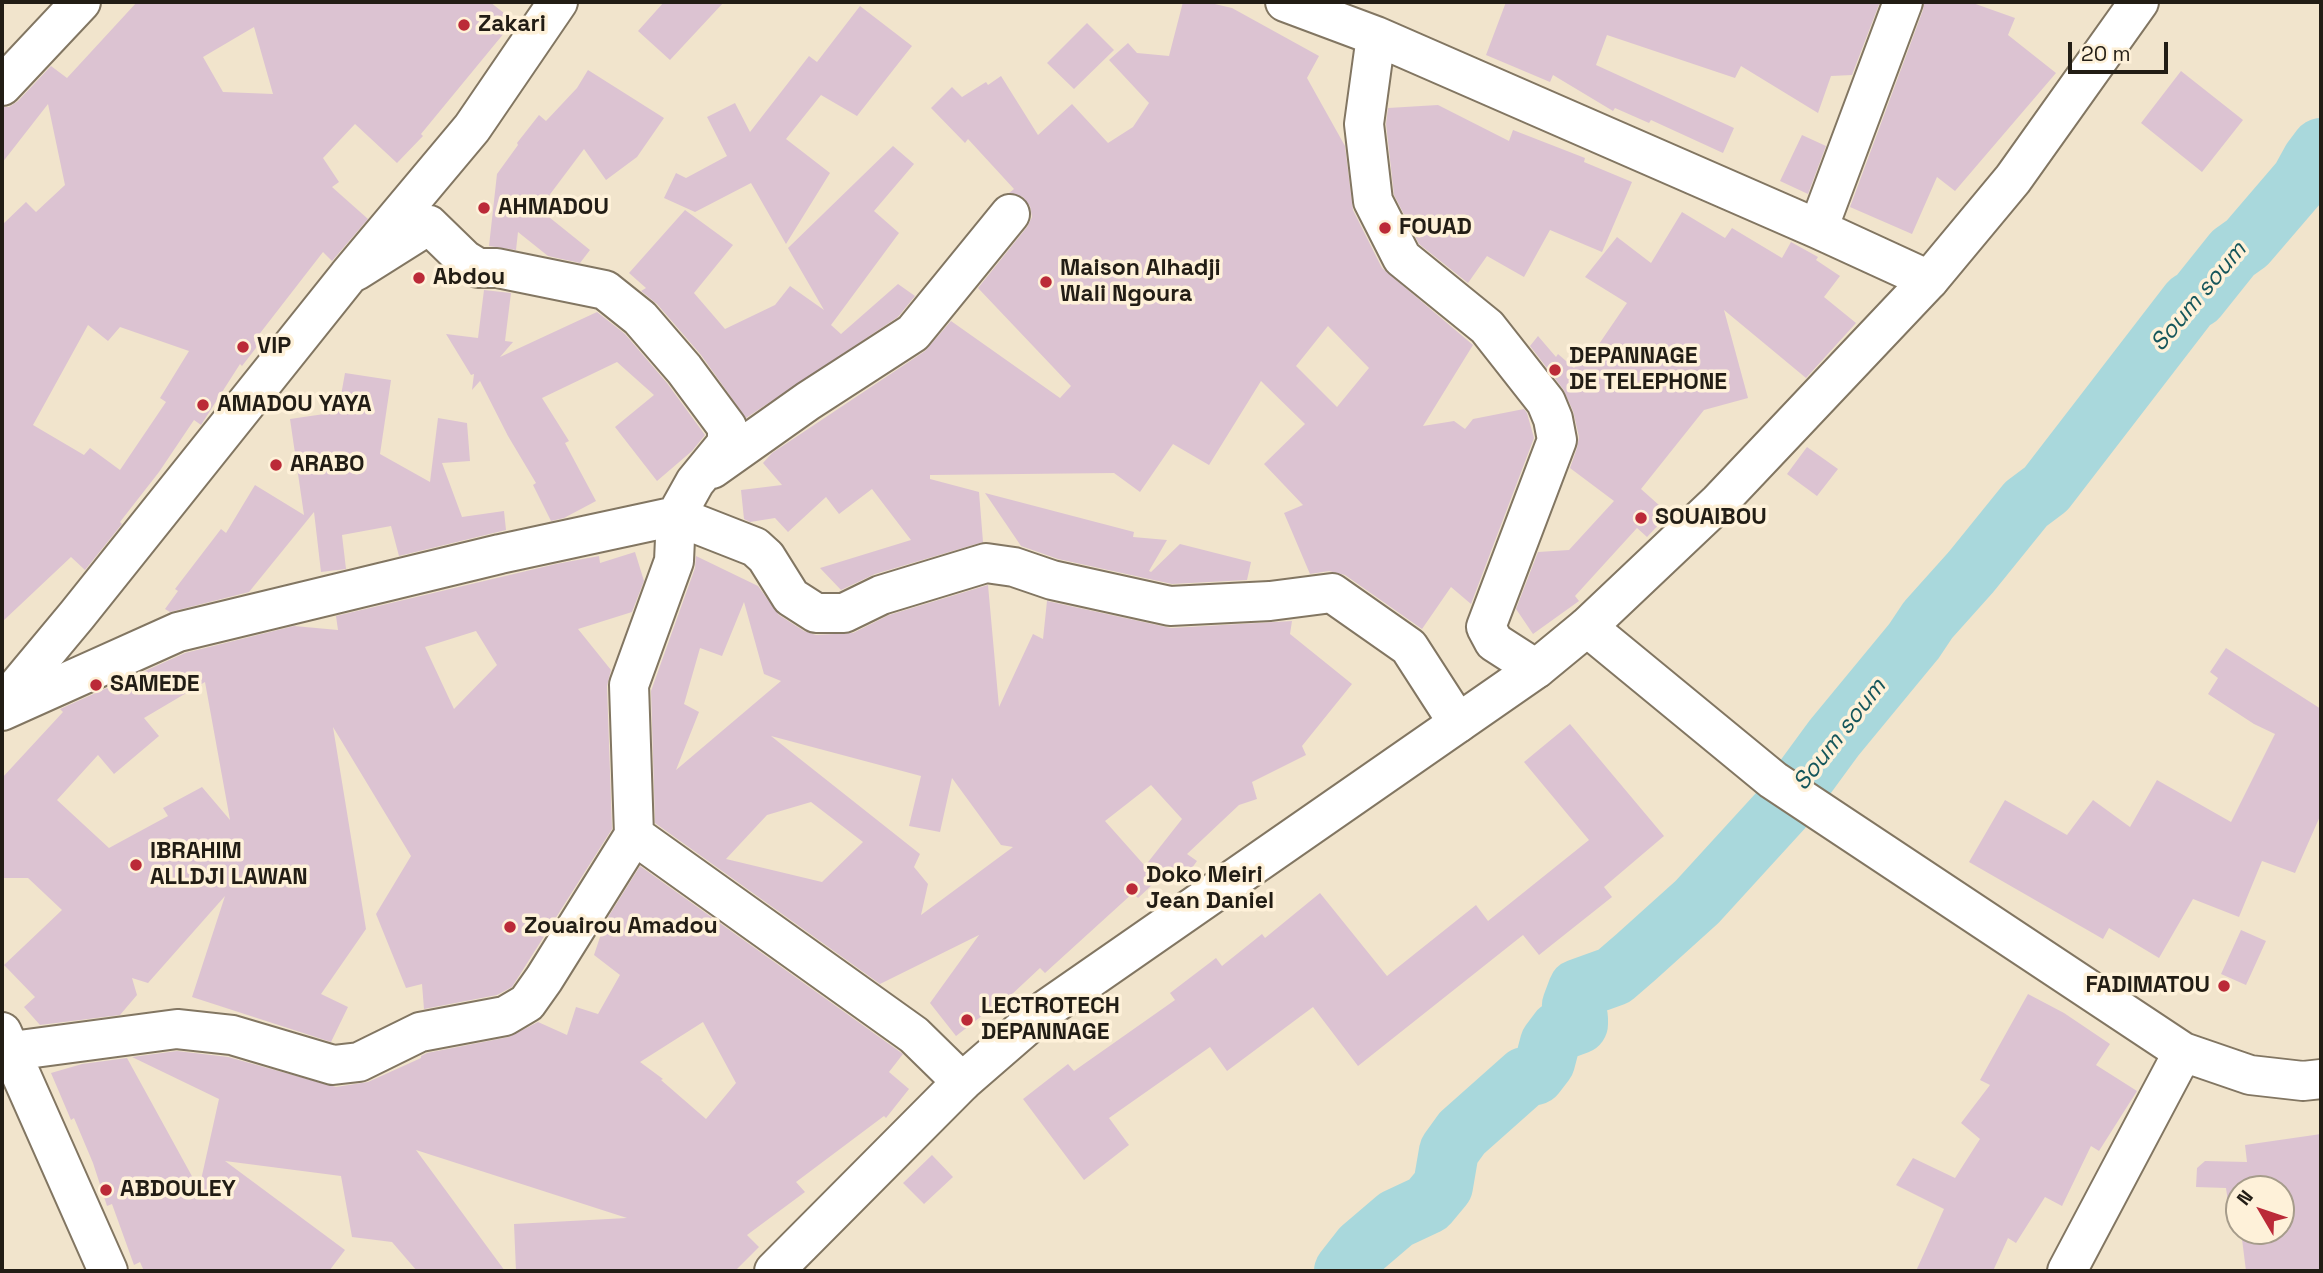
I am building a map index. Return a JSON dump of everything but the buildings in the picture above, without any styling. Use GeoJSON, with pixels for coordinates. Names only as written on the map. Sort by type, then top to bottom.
{"type":"FeatureCollection","features":[{"type":"Feature","properties":{"kind":"street"},"geometry":{"type":"LineString","coordinates":[[2,86],[81,2]]}},
{"type":"Feature","properties":{"kind":"street"},"geometry":{"type":"LineString","coordinates":[[2,705],[78,615],[348,276],[472,128],[558,2]]}},
{"type":"Feature","properties":{"kind":"street"},"geometry":{"type":"LineString","coordinates":[[1285,2],[1376,37],[1929,280]]}},
{"type":"Feature","properties":{"kind":"street"},"geometry":{"type":"LineString","coordinates":[[1818,229],[1903,2]]}},
{"type":"Feature","properties":{"kind":"street"},"geometry":{"type":"LineString","coordinates":[[774,1271],[962,1082],[1045,1010],[1536,669],[1587,627],[1719,502],[1929,280],[2013,179],[2139,2]]}},
{"type":"Feature","properties":{"kind":"street"},"geometry":{"type":"LineString","coordinates":[[1376,37],[1364,124],[1373,201],[1402,258],[1487,327],[1546,401],[1553,419],[1557,440],[1486,627],[1494,642],[1536,669]]}},
{"type":"Feature","properties":{"kind":"street"},"geometry":{"type":"LineString","coordinates":[[695,482],[808,401],[914,333],[1010,214]]}},
{"type":"Feature","properties":{"kind":"street"},"geometry":{"type":"LineString","coordinates":[[108,1271],[7,1042],[177,1028],[232,1035],[333,1065],[359,1062],[420,1032],[505,1016],[527,1003],[634,835],[629,685],[674,561],[676,516],[695,482],[727,443],[727,427],[684,369],[640,318],[605,290],[497,268],[478,268],[465,260],[429,225],[348,276]]}},
{"type":"Feature","properties":{"kind":"street"},"geometry":{"type":"LineString","coordinates":[[2,711],[178,632],[500,554],[676,516],[755,547],[766,557],[791,597],[816,613],[844,613],[881,595],[986,563],[1014,567],[1052,580],[1170,606],[1270,601],[1332,593],[1409,647],[1458,723]]}},
{"type":"Feature","properties":{"kind":"street"},"geometry":{"type":"LineString","coordinates":[[1587,627],[1773,780],[2183,1052],[2250,1075],[2303,1081],[2321,1079]]}},
{"type":"Feature","properties":{"kind":"street"},"geometry":{"type":"LineString","coordinates":[[634,835],[914,1035],[962,1082]]}},
{"type":"Feature","properties":{"kind":"street"},"geometry":{"type":"LineString","coordinates":[[2067,1271],[2183,1052]]}},
{"type":"Feature","properties":{"kind":"waterway","name":"Soum soum"},"geometry":{"type":"LineString","coordinates":[[1344,1271],[1362,1248],[1396,1219],[1428,1204],[1443,1186],[1449,1151],[1462,1133],[1525,1077],[1535,1075],[1545,1062],[1550,1043],[1559,1031],[1578,1024],[1572,1005],[1578,989],[1614,976],[1636,957],[1697,902],[1782,809],[1834,738],[1914,641],[1928,620],[2026,504],[2046,489],[2190,302],[2197,298],[2233,253],[2247,243],[2301,180],[2321,148]]}},
{"type":"Feature","properties":{"kind":"place","name":"Zakari"},"geometry":{"type":"Point","coordinates":[464,25]}},
{"type":"Feature","properties":{"kind":"place","name":"AHMADOU"},"geometry":{"type":"Point","coordinates":[484,208]}},
{"type":"Feature","properties":{"kind":"place","name":"FOUAD"},"geometry":{"type":"Point","coordinates":[1385,228]}},
{"type":"Feature","properties":{"kind":"place","name":"Abdou"},"geometry":{"type":"Point","coordinates":[419,278]}},
{"type":"Feature","properties":{"kind":"place","name":"Maison Alhadji Wali Ngoura"},"geometry":{"type":"Point","coordinates":[1046,282]}},
{"type":"Feature","properties":{"kind":"place","name":"VIP"},"geometry":{"type":"Point","coordinates":[243,347]}},
{"type":"Feature","properties":{"kind":"place","name":"DEPANNAGE DE TELEPHONE"},"geometry":{"type":"Point","coordinates":[1555,370]}},
{"type":"Feature","properties":{"kind":"place","name":"AMADOU YAYA"},"geometry":{"type":"Point","coordinates":[203,405]}},
{"type":"Feature","properties":{"kind":"place","name":"ARABO"},"geometry":{"type":"Point","coordinates":[276,465]}},
{"type":"Feature","properties":{"kind":"place","name":"SOUAIBOU"},"geometry":{"type":"Point","coordinates":[1641,518]}},
{"type":"Feature","properties":{"kind":"place","name":"SAMEDE"},"geometry":{"type":"Point","coordinates":[96,685]}},
{"type":"Feature","properties":{"kind":"place","name":"IBRAHIM ALLDJI LAWAN"},"geometry":{"type":"Point","coordinates":[136,865]}},
{"type":"Feature","properties":{"kind":"place","name":"Doko Meiri Jean Daniel"},"geometry":{"type":"Point","coordinates":[1132,889]}},
{"type":"Feature","properties":{"kind":"place","name":"Zouairou Amadou"},"geometry":{"type":"Point","coordinates":[510,927]}},
{"type":"Feature","properties":{"kind":"place","name":"FADIMATOU"},"geometry":{"type":"Point","coordinates":[2224,986]}},
{"type":"Feature","properties":{"kind":"place","name":"LECTROTECH DEPANNAGE"},"geometry":{"type":"Point","coordinates":[967,1020]}},
{"type":"Feature","properties":{"kind":"place","name":"ABDOULEY"},"geometry":{"type":"Point","coordinates":[106,1190]}}]}
